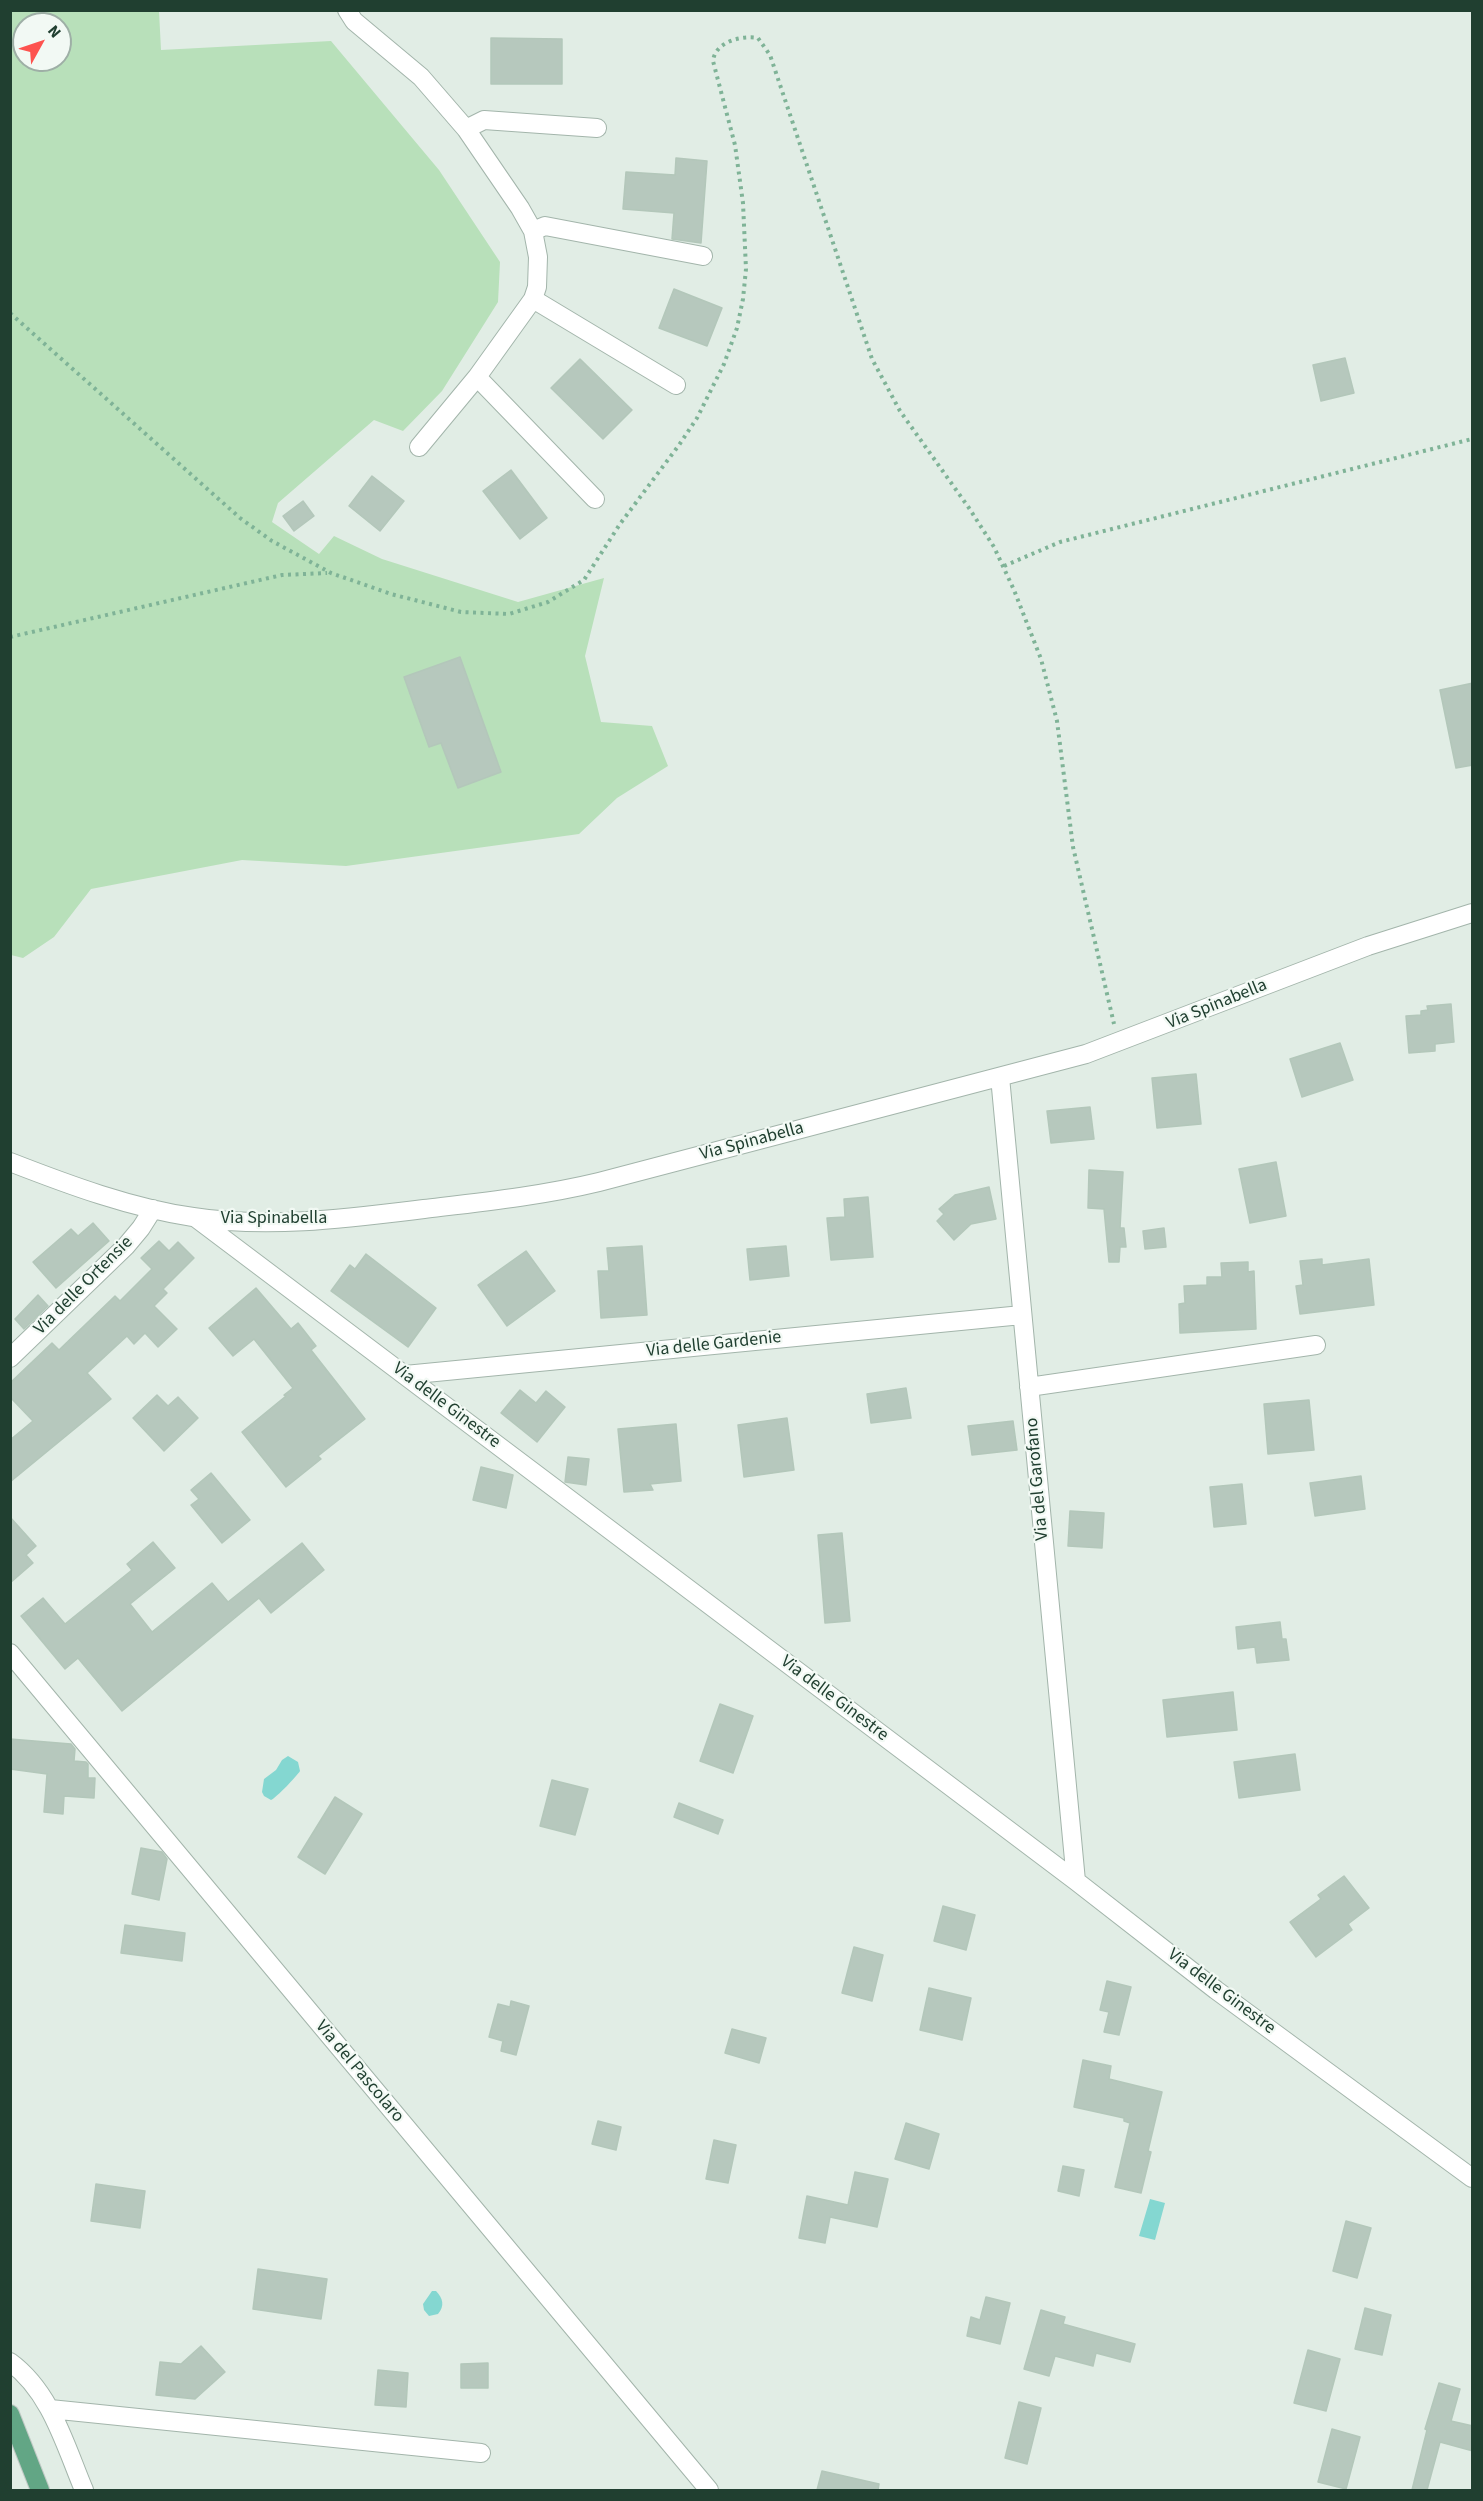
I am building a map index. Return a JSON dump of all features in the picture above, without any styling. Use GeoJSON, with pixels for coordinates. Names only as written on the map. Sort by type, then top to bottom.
{"type":"FeatureCollection","features":[{"type":"Feature","properties":{"kind":"main road"},"geometry":{"type":"LineString","coordinates":[[10,2414],[40,2490]]}},
{"type":"Feature","properties":{"kind":"street"},"geometry":{"type":"LineString","coordinates":[[347,10],[354,21],[421,77],[466,129],[533,231],[538,257],[537,287],[533,299],[477,377],[418,447]]}},
{"type":"Feature","properties":{"kind":"street"},"geometry":{"type":"LineString","coordinates":[[466,129],[484,120],[597,128]]}},
{"type":"Feature","properties":{"kind":"street"},"geometry":{"type":"LineString","coordinates":[[533,231],[544,226],[703,256]]}},
{"type":"Feature","properties":{"kind":"street"},"geometry":{"type":"LineString","coordinates":[[533,299],[676,386]]}},
{"type":"Feature","properties":{"kind":"street"},"geometry":{"type":"LineString","coordinates":[[477,377],[595,499]]}},
{"type":"Feature","properties":{"kind":"street","name":"Via Spinabella"},"geometry":{"type":"LineString","coordinates":[[10,1162],[153,1209],[196,1218],[228,1220],[324,1220],[555,1192],[1000,1077],[1119,1043],[1357,950],[1473,913]]}},
{"type":"Feature","properties":{"kind":"street","name":"Via del Garofano"},"geometry":{"type":"LineString","coordinates":[[1000,1077],[1076,1881]]}},
{"type":"Feature","properties":{"kind":"street","name":"Via delle Ortensie"},"geometry":{"type":"LineString","coordinates":[[10,1358],[126,1246],[153,1209]]}},
{"type":"Feature","properties":{"kind":"street","name":"Via delle Ginestre"},"geometry":{"type":"LineString","coordinates":[[196,1218],[1076,1881],[1216,1990],[1473,2178]]}},
{"type":"Feature","properties":{"kind":"street","name":"Via delle Gardenie"},"geometry":{"type":"LineString","coordinates":[[405,1375],[1022,1315]]}},
{"type":"Feature","properties":{"kind":"street"},"geometry":{"type":"LineString","coordinates":[[1029,1387],[1316,1345]]}},
{"type":"Feature","properties":{"kind":"street","name":"Via del Pascolaro"},"geometry":{"type":"LineString","coordinates":[[10,1653],[709,2490]]}},
{"type":"Feature","properties":{"kind":"street"},"geometry":{"type":"LineString","coordinates":[[10,2362],[45,2398],[84,2490]]}},
{"type":"Feature","properties":{"kind":"street"},"geometry":{"type":"LineString","coordinates":[[50,2409],[481,2453]]}},
{"type":"Feature","properties":{"kind":"path"},"geometry":{"type":"LineString","coordinates":[[10,314],[240,518],[273,541],[331,573],[391,594],[461,612],[509,614],[548,603],[584,580],[620,524],[679,446],[697,418],[724,364],[737,328],[746,269],[743,203],[735,145],[713,61],[715,51],[723,45],[753,37],[764,43],[770,55],[862,332],[877,369],[900,411],[981,526],[1004,566],[1036,645],[1052,697],[1073,847],[1119,1043]]}},
{"type":"Feature","properties":{"kind":"path"},"geometry":{"type":"LineString","coordinates":[[1004,566],[1060,542],[1473,439]]}},
{"type":"Feature","properties":{"kind":"path"},"geometry":{"type":"LineString","coordinates":[[10,637],[282,575],[307,572],[331,573]]}},
{"type":"Feature","properties":{"kind":"green space"},"geometry":{"type":"Polygon","coordinates":[[[10,11],[159,11],[161,50],[331,41],[439,170],[500,262],[498,302],[442,391],[403,431],[374,420],[278,503],[272,522],[319,554],[334,536],[382,559],[518,602],[604,578],[585,656],[601,722],[652,726],[668,766],[617,798],[579,834],[346,866],[242,860],[91,889],[54,937],[23,958],[11,955],[10,11]]]}},
{"type":"Feature","properties":{"kind":"water"},"geometry":{"type":"Polygon","coordinates":[[[288,1756],[298,1762],[300,1771],[271,1800],[262,1792],[264,1779],[276,1770],[282,1760],[288,1756]]]}},
{"type":"Feature","properties":{"kind":"water"},"geometry":{"type":"Polygon","coordinates":[[[1150,2199],[1165,2203],[1155,2240],[1139,2236],[1150,2199]]]}},
{"type":"Feature","properties":{"kind":"water"},"geometry":{"type":"Polygon","coordinates":[[[432,2291],[436,2291],[442,2299],[442,2305],[438,2314],[429,2316],[423,2304],[432,2291]]]}},
{"type":"Feature","properties":{"kind":"building"},"geometry":{"type":"Polygon","coordinates":[[[491,38],[562,39],[562,84],[491,84],[491,38]]]}},
{"type":"Feature","properties":{"kind":"building"},"geometry":{"type":"Polygon","coordinates":[[[676,158],[707,161],[701,243],[672,239],[674,213],[623,209],[626,172],[675,175],[676,158]]]}},
{"type":"Feature","properties":{"kind":"building"},"geometry":{"type":"Polygon","coordinates":[[[674,289],[722,308],[707,346],[659,328],[674,289]]]}},
{"type":"Feature","properties":{"kind":"building"},"geometry":{"type":"Polygon","coordinates":[[[1345,358],[1354,393],[1321,401],[1313,365],[1345,358]]]}},
{"type":"Feature","properties":{"kind":"building"},"geometry":{"type":"Polygon","coordinates":[[[580,359],[632,410],[603,439],[551,388],[580,359]]]}},
{"type":"Feature","properties":{"kind":"building"},"geometry":{"type":"Polygon","coordinates":[[[511,470],[547,518],[520,539],[483,491],[511,470]]]}},
{"type":"Feature","properties":{"kind":"building"},"geometry":{"type":"Polygon","coordinates":[[[372,476],[404,501],[380,531],[349,506],[372,476]]]}},
{"type":"Feature","properties":{"kind":"building"},"geometry":{"type":"Polygon","coordinates":[[[303,501],[314,516],[294,531],[283,516],[303,501]]]}},
{"type":"Feature","properties":{"kind":"building"},"geometry":{"type":"Polygon","coordinates":[[[460,657],[501,772],[458,788],[441,743],[429,747],[404,677],[460,657]]]}},
{"type":"Feature","properties":{"kind":"building"},"geometry":{"type":"Polygon","coordinates":[[[1473,683],[1473,765],[1456,768],[1440,690],[1473,683]]]}},
{"type":"Feature","properties":{"kind":"building"},"geometry":{"type":"Polygon","coordinates":[[[1451,1004],[1454,1042],[1435,1044],[1435,1051],[1409,1053],[1406,1016],[1421,1015],[1421,1011],[1428,1010],[1427,1006],[1451,1004]]]}},
{"type":"Feature","properties":{"kind":"building"},"geometry":{"type":"Polygon","coordinates":[[[1340,1043],[1353,1080],[1302,1097],[1290,1059],[1340,1043]]]}},
{"type":"Feature","properties":{"kind":"building"},"geometry":{"type":"Polygon","coordinates":[[[1196,1074],[1201,1124],[1157,1128],[1152,1078],[1196,1074]]]}},
{"type":"Feature","properties":{"kind":"building"},"geometry":{"type":"Polygon","coordinates":[[[1090,1107],[1094,1139],[1051,1143],[1047,1111],[1090,1107]]]}},
{"type":"Feature","properties":{"kind":"building"},"geometry":{"type":"Polygon","coordinates":[[[1276,1162],[1286,1216],[1250,1223],[1239,1169],[1276,1162]]]}},
{"type":"Feature","properties":{"kind":"building"},"geometry":{"type":"Polygon","coordinates":[[[1089,1170],[1123,1172],[1120,1228],[1124,1228],[1126,1247],[1120,1247],[1119,1262],[1109,1262],[1104,1209],[1088,1208],[1089,1170]]]}},
{"type":"Feature","properties":{"kind":"building"},"geometry":{"type":"Polygon","coordinates":[[[989,1187],[996,1219],[971,1224],[954,1240],[937,1221],[944,1214],[939,1209],[955,1195],[989,1187]]]}},
{"type":"Feature","properties":{"kind":"building"},"geometry":{"type":"Polygon","coordinates":[[[868,1197],[873,1257],[831,1260],[827,1218],[845,1217],[844,1199],[868,1197]]]}},
{"type":"Feature","properties":{"kind":"building"},"geometry":{"type":"Polygon","coordinates":[[[93,1223],[109,1241],[56,1288],[33,1262],[71,1229],[78,1236],[93,1223]]]}},
{"type":"Feature","properties":{"kind":"building"},"geometry":{"type":"Polygon","coordinates":[[[1164,1228],[1166,1247],[1145,1249],[1143,1231],[1164,1228]]]}},
{"type":"Feature","properties":{"kind":"building"},"geometry":{"type":"Polygon","coordinates":[[[159,1241],[169,1251],[178,1242],[194,1258],[163,1289],[167,1293],[154,1306],[177,1329],[158,1347],[145,1333],[134,1344],[127,1336],[87,1373],[111,1399],[10,1482],[10,1440],[33,1421],[10,1397],[10,1383],[52,1343],[59,1350],[115,1296],[120,1301],[152,1269],[141,1258],[159,1241]]]}},
{"type":"Feature","properties":{"kind":"building"},"geometry":{"type":"Polygon","coordinates":[[[642,1246],[647,1315],[601,1318],[598,1271],[609,1271],[607,1248],[642,1246]]]}},
{"type":"Feature","properties":{"kind":"building"},"geometry":{"type":"Polygon","coordinates":[[[786,1246],[789,1276],[750,1280],[747,1249],[786,1246]]]}},
{"type":"Feature","properties":{"kind":"building"},"geometry":{"type":"Polygon","coordinates":[[[526,1251],[555,1291],[507,1326],[478,1285],[526,1251]]]}},
{"type":"Feature","properties":{"kind":"building"},"geometry":{"type":"Polygon","coordinates":[[[366,1254],[436,1308],[408,1347],[331,1291],[350,1265],[355,1269],[366,1254]]]}},
{"type":"Feature","properties":{"kind":"building"},"geometry":{"type":"Polygon","coordinates":[[[1322,1259],[1322,1265],[1369,1259],[1374,1305],[1300,1314],[1296,1286],[1303,1285],[1300,1261],[1322,1259]]]}},
{"type":"Feature","properties":{"kind":"building"},"geometry":{"type":"Polygon","coordinates":[[[1248,1262],[1248,1272],[1254,1271],[1256,1329],[1180,1333],[1179,1304],[1185,1303],[1184,1286],[1207,1285],[1207,1277],[1222,1277],[1221,1263],[1248,1262]]]}},
{"type":"Feature","properties":{"kind":"building"},"geometry":{"type":"Polygon","coordinates":[[[256,1288],[291,1329],[298,1323],[316,1346],[311,1350],[365,1419],[318,1456],[321,1459],[286,1487],[242,1432],[293,1388],[254,1339],[233,1356],[209,1328],[256,1288]]]}},
{"type":"Feature","properties":{"kind":"building"},"geometry":{"type":"Polygon","coordinates":[[[38,1295],[48,1306],[24,1329],[15,1319],[38,1295]]]}},
{"type":"Feature","properties":{"kind":"building"},"geometry":{"type":"Polygon","coordinates":[[[906,1388],[911,1418],[871,1423],[867,1394],[906,1388]]]}},
{"type":"Feature","properties":{"kind":"building"},"geometry":{"type":"Polygon","coordinates":[[[520,1390],[536,1403],[546,1391],[565,1407],[537,1442],[501,1413],[520,1390]]]}},
{"type":"Feature","properties":{"kind":"building"},"geometry":{"type":"Polygon","coordinates":[[[157,1395],[168,1406],[178,1397],[198,1418],[164,1451],[133,1418],[157,1395]]]}},
{"type":"Feature","properties":{"kind":"building"},"geometry":{"type":"Polygon","coordinates":[[[1309,1400],[1314,1450],[1268,1454],[1264,1404],[1309,1400]]]}},
{"type":"Feature","properties":{"kind":"building"},"geometry":{"type":"Polygon","coordinates":[[[787,1418],[794,1470],[744,1477],[738,1425],[787,1418]]]}},
{"type":"Feature","properties":{"kind":"building"},"geometry":{"type":"Polygon","coordinates":[[[1013,1421],[1017,1450],[972,1455],[968,1426],[1013,1421]]]}},
{"type":"Feature","properties":{"kind":"building"},"geometry":{"type":"Polygon","coordinates":[[[676,1424],[681,1481],[650,1484],[653,1490],[624,1492],[618,1429],[676,1424]]]}},
{"type":"Feature","properties":{"kind":"building"},"geometry":{"type":"Polygon","coordinates":[[[568,1457],[589,1459],[586,1485],[565,1482],[568,1457]]]}},
{"type":"Feature","properties":{"kind":"building"},"geometry":{"type":"Polygon","coordinates":[[[481,1467],[513,1475],[506,1508],[473,1500],[481,1467]]]}},
{"type":"Feature","properties":{"kind":"building"},"geometry":{"type":"Polygon","coordinates":[[[211,1473],[250,1520],[222,1543],[191,1505],[199,1499],[191,1490],[211,1473]]]}},
{"type":"Feature","properties":{"kind":"building"},"geometry":{"type":"Polygon","coordinates":[[[1361,1476],[1365,1509],[1315,1516],[1310,1483],[1361,1476]]]}},
{"type":"Feature","properties":{"kind":"building"},"geometry":{"type":"Polygon","coordinates":[[[1242,1484],[1246,1524],[1214,1527],[1210,1487],[1242,1484]]]}},
{"type":"Feature","properties":{"kind":"building"},"geometry":{"type":"Polygon","coordinates":[[[1070,1511],[1104,1513],[1102,1548],[1068,1546],[1070,1511]]]}},
{"type":"Feature","properties":{"kind":"building"},"geometry":{"type":"Polygon","coordinates":[[[10,1517],[36,1546],[26,1555],[33,1563],[10,1583],[10,1517]]]}},
{"type":"Feature","properties":{"kind":"building"},"geometry":{"type":"Polygon","coordinates":[[[842,1533],[850,1621],[825,1623],[818,1535],[842,1533]]]}},
{"type":"Feature","properties":{"kind":"building"},"geometry":{"type":"Polygon","coordinates":[[[153,1542],[175,1568],[130,1604],[152,1632],[212,1583],[228,1602],[302,1543],[324,1570],[271,1613],[259,1598],[122,1711],[78,1658],[65,1669],[21,1616],[43,1598],[65,1624],[132,1570],[127,1564],[153,1542]]]}},
{"type":"Feature","properties":{"kind":"building"},"geometry":{"type":"Polygon","coordinates":[[[1280,1622],[1282,1639],[1286,1639],[1289,1660],[1257,1663],[1255,1647],[1238,1649],[1236,1627],[1280,1622]]]}},
{"type":"Feature","properties":{"kind":"building"},"geometry":{"type":"Polygon","coordinates":[[[1233,1692],[1237,1730],[1167,1737],[1163,1700],[1233,1692]]]}},
{"type":"Feature","properties":{"kind":"building"},"geometry":{"type":"Polygon","coordinates":[[[720,1704],[753,1716],[733,1773],[700,1761],[720,1704]]]}},
{"type":"Feature","properties":{"kind":"building"},"geometry":{"type":"Polygon","coordinates":[[[10,1739],[71,1744],[75,1749],[74,1761],[86,1762],[88,1778],[95,1778],[94,1798],[64,1796],[63,1814],[44,1812],[47,1774],[10,1769],[10,1739]]]}},
{"type":"Feature","properties":{"kind":"building"},"geometry":{"type":"Polygon","coordinates":[[[1295,1754],[1300,1790],[1239,1798],[1234,1762],[1295,1754]]]}},
{"type":"Feature","properties":{"kind":"building"},"geometry":{"type":"Polygon","coordinates":[[[552,1780],[588,1789],[575,1835],[540,1826],[552,1780]]]}},
{"type":"Feature","properties":{"kind":"building"},"geometry":{"type":"Polygon","coordinates":[[[335,1797],[362,1814],[325,1874],[298,1857],[335,1797]]]}},
{"type":"Feature","properties":{"kind":"building"},"geometry":{"type":"Polygon","coordinates":[[[679,1803],[723,1820],[718,1834],[674,1817],[679,1803]]]}},
{"type":"Feature","properties":{"kind":"building"},"geometry":{"type":"Polygon","coordinates":[[[141,1848],[162,1852],[167,1859],[159,1900],[132,1894],[141,1848]]]}},
{"type":"Feature","properties":{"kind":"building"},"geometry":{"type":"Polygon","coordinates":[[[1344,1876],[1369,1908],[1348,1924],[1352,1930],[1316,1957],[1290,1922],[1321,1899],[1318,1895],[1344,1876]]]}},
{"type":"Feature","properties":{"kind":"building"},"geometry":{"type":"Polygon","coordinates":[[[943,1906],[975,1915],[966,1950],[934,1941],[943,1906]]]}},
{"type":"Feature","properties":{"kind":"building"},"geometry":{"type":"Polygon","coordinates":[[[125,1925],[185,1933],[182,1961],[121,1953],[125,1925]]]}},
{"type":"Feature","properties":{"kind":"building"},"geometry":{"type":"Polygon","coordinates":[[[854,1947],[883,1955],[872,2001],[842,1993],[854,1947]]]}},
{"type":"Feature","properties":{"kind":"building"},"geometry":{"type":"Polygon","coordinates":[[[1107,1981],[1131,1987],[1119,2035],[1104,2032],[1109,2012],[1100,2010],[1107,1981]]]}},
{"type":"Feature","properties":{"kind":"building"},"geometry":{"type":"Polygon","coordinates":[[[929,1988],[971,1998],[962,2040],[920,2030],[929,1988]]]}},
{"type":"Feature","properties":{"kind":"building"},"geometry":{"type":"Polygon","coordinates":[[[511,2001],[529,2006],[516,2055],[501,2051],[503,2041],[489,2037],[498,2004],[510,2007],[511,2001]]]}},
{"type":"Feature","properties":{"kind":"building"},"geometry":{"type":"Polygon","coordinates":[[[732,2029],[766,2038],[759,2063],[725,2053],[732,2029]]]}},
{"type":"Feature","properties":{"kind":"building"},"geometry":{"type":"Polygon","coordinates":[[[1083,2060],[1111,2066],[1109,2079],[1162,2092],[1141,2193],[1115,2187],[1130,2123],[1124,2121],[1124,2118],[1074,2107],[1083,2060]]]}},
{"type":"Feature","properties":{"kind":"building"},"geometry":{"type":"Polygon","coordinates":[[[598,2121],[621,2127],[616,2150],[592,2144],[598,2121]]]}},
{"type":"Feature","properties":{"kind":"building"},"geometry":{"type":"Polygon","coordinates":[[[906,2123],[939,2134],[929,2169],[895,2159],[906,2123]]]}},
{"type":"Feature","properties":{"kind":"building"},"geometry":{"type":"Polygon","coordinates":[[[714,2140],[736,2145],[728,2183],[706,2179],[714,2140]]]}},
{"type":"Feature","properties":{"kind":"building"},"geometry":{"type":"Polygon","coordinates":[[[1063,2166],[1084,2170],[1079,2196],[1058,2191],[1063,2166]]]}},
{"type":"Feature","properties":{"kind":"building"},"geometry":{"type":"Polygon","coordinates":[[[855,2172],[888,2179],[877,2227],[830,2217],[825,2243],[799,2238],[807,2196],[848,2205],[855,2172]]]}},
{"type":"Feature","properties":{"kind":"building"},"geometry":{"type":"Polygon","coordinates":[[[96,2184],[145,2191],[140,2228],[91,2221],[96,2184]]]}},
{"type":"Feature","properties":{"kind":"building"},"geometry":{"type":"Polygon","coordinates":[[[1346,2221],[1371,2228],[1357,2278],[1333,2271],[1346,2221]]]}},
{"type":"Feature","properties":{"kind":"building"},"geometry":{"type":"Polygon","coordinates":[[[258,2269],[327,2279],[321,2319],[253,2309],[258,2269]]]}},
{"type":"Feature","properties":{"kind":"building"},"geometry":{"type":"Polygon","coordinates":[[[986,2297],[1010,2303],[1000,2344],[967,2336],[971,2317],[980,2320],[986,2297]]]}},
{"type":"Feature","properties":{"kind":"building"},"geometry":{"type":"Polygon","coordinates":[[[1365,2308],[1391,2315],[1382,2355],[1355,2349],[1365,2308]]]}},
{"type":"Feature","properties":{"kind":"building"},"geometry":{"type":"Polygon","coordinates":[[[1041,2310],[1065,2317],[1063,2324],[1135,2344],[1130,2362],[1096,2353],[1093,2366],[1055,2356],[1049,2376],[1024,2369],[1041,2310]]]}},
{"type":"Feature","properties":{"kind":"building"},"geometry":{"type":"Polygon","coordinates":[[[201,2346],[225,2372],[195,2399],[156,2395],[160,2362],[181,2364],[201,2346]]]}},
{"type":"Feature","properties":{"kind":"building"},"geometry":{"type":"Polygon","coordinates":[[[1308,2350],[1340,2359],[1326,2411],[1294,2403],[1308,2350]]]}},
{"type":"Feature","properties":{"kind":"building"},"geometry":{"type":"Polygon","coordinates":[[[488,2363],[488,2388],[461,2388],[461,2364],[488,2363]]]}},
{"type":"Feature","properties":{"kind":"building"},"geometry":{"type":"Polygon","coordinates":[[[378,2370],[408,2373],[406,2407],[375,2405],[378,2370]]]}},
{"type":"Feature","properties":{"kind":"building"},"geometry":{"type":"Polygon","coordinates":[[[1439,2383],[1460,2389],[1451,2421],[1473,2426],[1473,2451],[1440,2442],[1427,2490],[1412,2490],[1427,2430],[1425,2429],[1439,2383]]]}},
{"type":"Feature","properties":{"kind":"building"},"geometry":{"type":"Polygon","coordinates":[[[1019,2402],[1041,2408],[1027,2464],[1005,2458],[1019,2402]]]}},
{"type":"Feature","properties":{"kind":"building"},"geometry":{"type":"Polygon","coordinates":[[[1332,2429],[1360,2437],[1346,2489],[1318,2482],[1332,2429]]]}},
{"type":"Feature","properties":{"kind":"building"},"geometry":{"type":"Polygon","coordinates":[[[822,2471],[879,2484],[878,2490],[817,2490],[822,2471]]]}}]}
